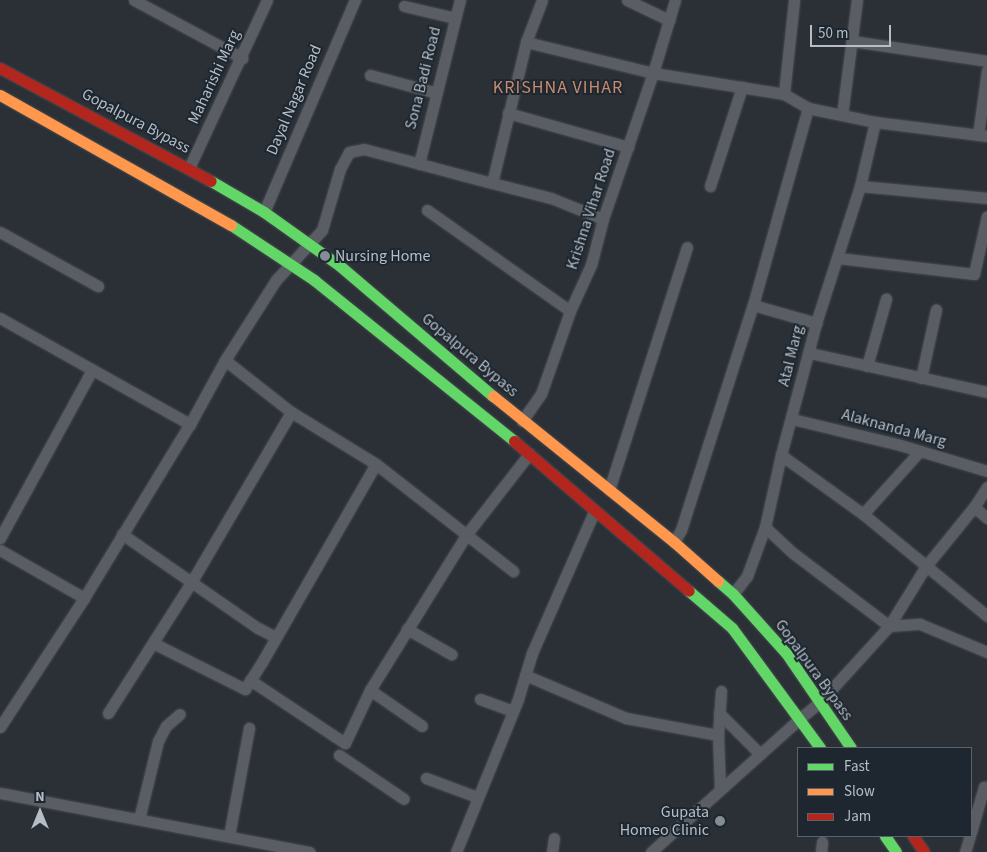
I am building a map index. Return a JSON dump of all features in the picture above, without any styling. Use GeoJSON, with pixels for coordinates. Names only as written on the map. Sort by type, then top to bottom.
{"type":"FeatureCollection","features":[{"type":"Feature","properties":{"kind":"main road","name":"Gopalpura Bypass"},"geometry":{"type":"LineString","coordinates":[[0,68],[189,168],[264,212],[340,266],[522,420],[674,542],[733,594],[786,653],[850,747]]}},
{"type":"Feature","properties":{"kind":"main road"},"geometry":{"type":"LineString","coordinates":[[0,95],[250,235],[314,280],[529,454],[594,512],[732,628],[819,747]]}},
{"type":"Feature","properties":{"kind":"main road"},"geometry":{"type":"LineString","coordinates":[[886,837],[894,851]]}},
{"type":"Feature","properties":{"kind":"main road"},"geometry":{"type":"LineString","coordinates":[[914,837],[924,852]]}},
{"type":"Feature","properties":{"kind":"street"},"geometry":{"type":"LineString","coordinates":[[134,0],[150,4],[242,58]]}},
{"type":"Feature","properties":{"kind":"street","name":"Maharishi Marg"},"geometry":{"type":"LineString","coordinates":[[189,168],[242,58],[267,0]]}},
{"type":"Feature","properties":{"kind":"street","name":"Dayal Nagar Road"},"geometry":{"type":"LineString","coordinates":[[264,212],[355,0]]}},
{"type":"Feature","properties":{"kind":"street","name":"Sona Badi Road"},"geometry":{"type":"LineString","coordinates":[[419,164],[460,0]]}},
{"type":"Feature","properties":{"kind":"street"},"geometry":{"type":"LineString","coordinates":[[492,183],[526,42],[542,0]]}},
{"type":"Feature","properties":{"kind":"street"},"geometry":{"type":"LineString","coordinates":[[627,0],[669,20]]}},
{"type":"Feature","properties":{"kind":"street","name":"Krishna Vihar Road"},"geometry":{"type":"LineString","coordinates":[[522,420],[541,394],[570,311],[591,266],[603,219],[653,73],[675,0]]}},
{"type":"Feature","properties":{"kind":"street"},"geometry":{"type":"LineString","coordinates":[[784,94],[794,0]]}},
{"type":"Feature","properties":{"kind":"street"},"geometry":{"type":"LineString","coordinates":[[842,115],[857,0]]}},
{"type":"Feature","properties":{"kind":"street"},"geometry":{"type":"LineString","coordinates":[[404,6],[455,18]]}},
{"type":"Feature","properties":{"kind":"street"},"geometry":{"type":"LineString","coordinates":[[852,41],[987,61]]}},
{"type":"Feature","properties":{"kind":"street"},"geometry":{"type":"LineString","coordinates":[[526,42],[653,73],[784,94],[808,108],[875,122],[982,135],[987,71]]}},
{"type":"Feature","properties":{"kind":"street"},"geometry":{"type":"LineString","coordinates":[[370,75],[437,93]]}},
{"type":"Feature","properties":{"kind":"street"},"geometry":{"type":"LineString","coordinates":[[710,186],[742,87]]}},
{"type":"Feature","properties":{"kind":"street"},"geometry":{"type":"LineString","coordinates":[[674,542],[681,530],[753,305],[808,108]]}},
{"type":"Feature","properties":{"kind":"street"},"geometry":{"type":"LineString","coordinates":[[508,113],[628,147]]}},
{"type":"Feature","properties":{"kind":"street","name":"Atal Marg"},"geometry":{"type":"LineString","coordinates":[[733,594],[747,576],[765,528],[781,455],[810,353],[816,323],[860,186],[875,122]]}},
{"type":"Feature","properties":{"kind":"street"},"geometry":{"type":"LineString","coordinates":[[0,727],[84,598],[190,424],[225,360],[276,280],[308,243],[322,230],[340,169],[349,152],[364,149],[551,198],[603,219]]}},
{"type":"Feature","properties":{"kind":"street"},"geometry":{"type":"LineString","coordinates":[[860,186],[987,198]]}},
{"type":"Feature","properties":{"kind":"street"},"geometry":{"type":"LineString","coordinates":[[427,210],[570,311]]}},
{"type":"Feature","properties":{"kind":"street"},"geometry":{"type":"LineString","coordinates":[[838,258],[974,274],[987,216]]}},
{"type":"Feature","properties":{"kind":"street"},"geometry":{"type":"LineString","coordinates":[[0,232],[98,286]]}},
{"type":"Feature","properties":{"kind":"street"},"geometry":{"type":"LineString","coordinates":[[610,490],[688,248]]}},
{"type":"Feature","properties":{"kind":"street"},"geometry":{"type":"LineString","coordinates":[[867,366],[886,299]]}},
{"type":"Feature","properties":{"kind":"street"},"geometry":{"type":"LineString","coordinates":[[753,305],[816,323]]}},
{"type":"Feature","properties":{"kind":"street"},"geometry":{"type":"LineString","coordinates":[[922,378],[936,310]]}},
{"type":"Feature","properties":{"kind":"street"},"geometry":{"type":"LineString","coordinates":[[0,318],[190,424]]}},
{"type":"Feature","properties":{"kind":"street"},"geometry":{"type":"LineString","coordinates":[[810,353],[987,392]]}},
{"type":"Feature","properties":{"kind":"street"},"geometry":{"type":"LineString","coordinates":[[225,360],[291,412],[376,464],[513,571]]}},
{"type":"Feature","properties":{"kind":"street"},"geometry":{"type":"LineString","coordinates":[[0,538],[92,370]]}},
{"type":"Feature","properties":{"kind":"street"},"geometry":{"type":"LineString","coordinates":[[108,713],[192,580],[291,412]]}},
{"type":"Feature","properties":{"kind":"street","name":"Alaknanda Marg"},"geometry":{"type":"LineString","coordinates":[[792,419],[920,451],[987,471]]}},
{"type":"Feature","properties":{"kind":"street"},"geometry":{"type":"LineString","coordinates":[[862,514],[920,451]]}},
{"type":"Feature","properties":{"kind":"street"},"geometry":{"type":"LineString","coordinates":[[404,799],[336,759],[346,743],[370,690],[466,535],[529,454]]}},
{"type":"Feature","properties":{"kind":"street"},"geometry":{"type":"LineString","coordinates":[[781,455],[862,514],[987,616]]}},
{"type":"Feature","properties":{"kind":"street"},"geometry":{"type":"LineString","coordinates":[[153,643],[245,688],[376,464]]}},
{"type":"Feature","properties":{"kind":"street"},"geometry":{"type":"LineString","coordinates":[[651,852],[819,703],[889,626],[926,566],[974,507],[987,487]]}},
{"type":"Feature","properties":{"kind":"street"},"geometry":{"type":"LineString","coordinates":[[974,507],[987,518]]}},
{"type":"Feature","properties":{"kind":"street"},"geometry":{"type":"LineString","coordinates":[[456,852],[513,711],[532,654],[594,512]]}},
{"type":"Feature","properties":{"kind":"street"},"geometry":{"type":"LineString","coordinates":[[765,528],[793,553],[889,626],[920,624],[987,652]]}},
{"type":"Feature","properties":{"kind":"street"},"geometry":{"type":"LineString","coordinates":[[122,534],[192,580],[258,628],[276,637]]}},
{"type":"Feature","properties":{"kind":"street"},"geometry":{"type":"LineString","coordinates":[[0,550],[84,598]]}},
{"type":"Feature","properties":{"kind":"street"},"geometry":{"type":"LineString","coordinates":[[407,629],[451,654]]}},
{"type":"Feature","properties":{"kind":"street"},"geometry":{"type":"LineString","coordinates":[[525,675],[626,718],[718,735]]}},
{"type":"Feature","properties":{"kind":"street"},"geometry":{"type":"LineString","coordinates":[[250,680],[346,743]]}},
{"type":"Feature","properties":{"kind":"street"},"geometry":{"type":"LineString","coordinates":[[370,690],[422,726]]}},
{"type":"Feature","properties":{"kind":"street"},"geometry":{"type":"LineString","coordinates":[[720,790],[718,735],[721,691]]}},
{"type":"Feature","properties":{"kind":"street"},"geometry":{"type":"LineString","coordinates":[[480,699],[513,711]]}},
{"type":"Feature","properties":{"kind":"street"},"geometry":{"type":"LineString","coordinates":[[719,713],[760,754]]}},
{"type":"Feature","properties":{"kind":"street"},"geometry":{"type":"LineString","coordinates":[[139,819],[158,741],[166,726],[180,714]]}},
{"type":"Feature","properties":{"kind":"street"},"geometry":{"type":"LineString","coordinates":[[229,836],[249,728]]}},
{"type":"Feature","properties":{"kind":"street"},"geometry":{"type":"LineString","coordinates":[[426,778],[478,796]]}},
{"type":"Feature","properties":{"kind":"street"},"geometry":{"type":"LineString","coordinates":[[972,827],[984,787],[987,788]]}},
{"type":"Feature","properties":{"kind":"street"},"geometry":{"type":"LineString","coordinates":[[0,793],[309,852]]}},
{"type":"Feature","properties":{"kind":"street"},"geometry":{"type":"LineString","coordinates":[[965,852],[969,837]]}},
{"type":"Feature","properties":{"kind":"street"},"geometry":{"type":"LineString","coordinates":[[552,852],[554,838]]}},
{"type":"Feature","properties":{"kind":"traffic: fast"},"geometry":{"type":"LineString","coordinates":[[211,181],[264,212],[340,266],[493,396]]}},
{"type":"Feature","properties":{"kind":"traffic: fast"},"geometry":{"type":"LineString","coordinates":[[231,225],[314,280],[514,441]]}},
{"type":"Feature","properties":{"kind":"traffic: fast"},"geometry":{"type":"LineString","coordinates":[[718,581],[733,594],[786,653],[850,747]]}},
{"type":"Feature","properties":{"kind":"traffic: fast"},"geometry":{"type":"LineString","coordinates":[[689,591],[732,628],[819,747]]}},
{"type":"Feature","properties":{"kind":"traffic: fast"},"geometry":{"type":"LineString","coordinates":[[886,837],[896,852]]}},
{"type":"Feature","properties":{"kind":"traffic: slow"},"geometry":{"type":"LineString","coordinates":[[0,95],[231,225]]}},
{"type":"Feature","properties":{"kind":"traffic: slow"},"geometry":{"type":"LineString","coordinates":[[493,396],[674,542],[718,581]]}},
{"type":"Feature","properties":{"kind":"traffic: jam"},"geometry":{"type":"LineString","coordinates":[[0,68],[211,181]]}},
{"type":"Feature","properties":{"kind":"traffic: jam"},"geometry":{"type":"LineString","coordinates":[[514,441],[689,591]]}},
{"type":"Feature","properties":{"kind":"traffic: jam"},"geometry":{"type":"LineString","coordinates":[[914,837],[924,852]]}},
{"type":"Feature","properties":{"kind":"place","name":"Nursing Home"},"geometry":{"type":"Point","coordinates":[325,256]}},
{"type":"Feature","properties":{"kind":"place","name":"Gupata Homeo Clinic"},"geometry":{"type":"Point","coordinates":[720,821]}},
{"type":"Feature","properties":{"kind":"district","name":"KRISHNA VIHAR"},"geometry":{"type":"Point","coordinates":[558,88]}}]}
